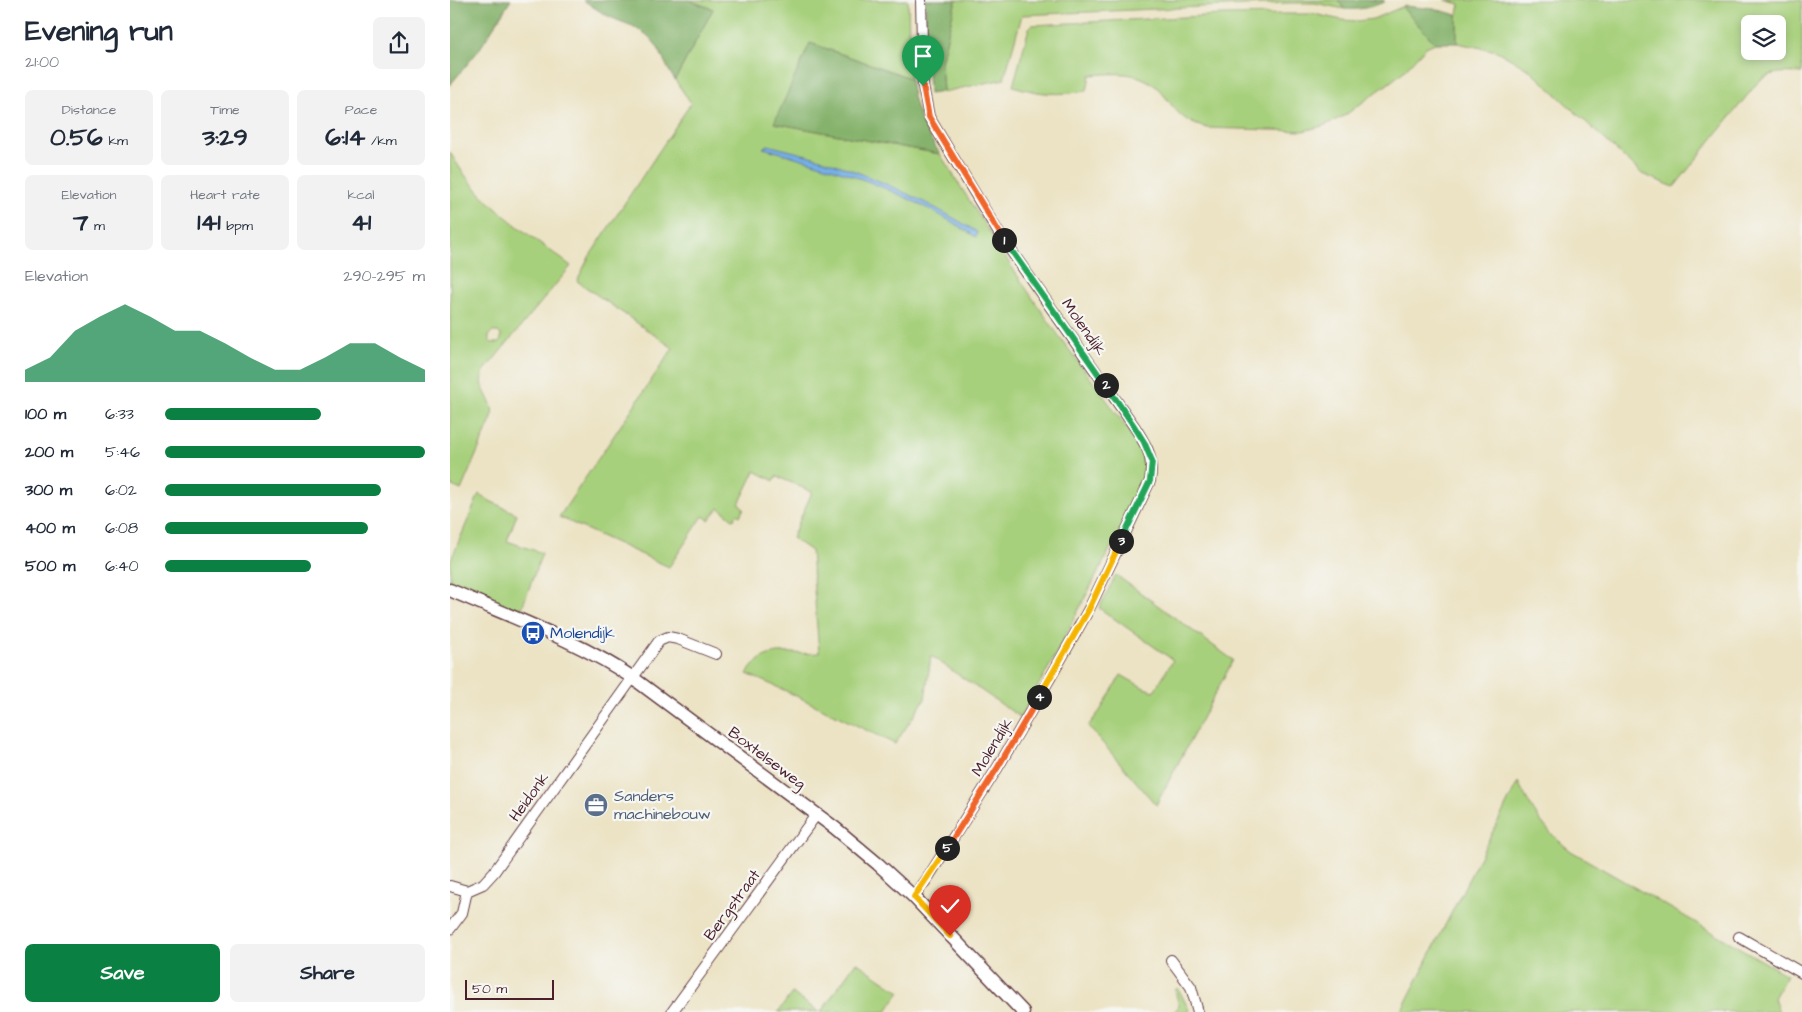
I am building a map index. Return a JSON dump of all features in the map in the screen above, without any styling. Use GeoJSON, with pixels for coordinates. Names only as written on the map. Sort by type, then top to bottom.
{"type":"FeatureCollection","features":[{"type":"Feature","properties":{"kind":"street","name":"Molendijk"},"geometry":{"type":"LineString","coordinates":[[914,897],[998,767],[1089,609],[1150,481],[1152,466],[1149,451],[1134,426],[1000,235],[929,117],[923,86],[921,0]]}},
{"type":"Feature","properties":{"kind":"street","name":"Boxtelseweg"},"geometry":{"type":"LineString","coordinates":[[450,590],[562,639],[620,669],[633,678],[835,828],[878,864],[914,897],[1022,1012]]}},
{"type":"Feature","properties":{"kind":"street","name":"Heidonk"},"geometry":{"type":"LineString","coordinates":[[467,891],[483,884],[494,872],[659,641],[668,637],[678,639],[716,654]]}},
{"type":"Feature","properties":{"kind":"street","name":"Bergstraat"},"geometry":{"type":"LineString","coordinates":[[672,1012],[816,815]]}},
{"type":"Feature","properties":{"kind":"street"},"geometry":{"type":"LineString","coordinates":[[450,886],[467,891],[462,913],[450,929]]}},
{"type":"Feature","properties":{"kind":"street"},"geometry":{"type":"LineString","coordinates":[[1739,937],[1802,972]]}},
{"type":"Feature","properties":{"kind":"street"},"geometry":{"type":"LineString","coordinates":[[1172,960],[1191,987],[1198,1012]]}},
{"type":"Feature","properties":{"kind":"green space"},"geometry":{"type":"Polygon","coordinates":[[[450,0],[511,0],[479,50],[450,85],[450,0]]]}},
{"type":"Feature","properties":{"kind":"green space"},"geometry":{"type":"Polygon","coordinates":[[[583,0],[688,0],[713,9],[675,80],[655,43],[646,35],[637,28],[606,15],[583,0]]]}},
{"type":"Feature","properties":{"kind":"green space"},"geometry":{"type":"Polygon","coordinates":[[[688,0],[908,0],[910,78],[810,43],[775,123],[940,154],[1023,284],[1121,420],[1142,453],[1146,468],[1145,482],[1049,667],[1020,717],[931,656],[925,699],[895,744],[747,674],[754,664],[770,655],[778,653],[819,653],[811,551],[792,538],[812,492],[776,476],[774,481],[755,471],[739,504],[744,508],[740,516],[736,514],[734,520],[719,508],[709,520],[703,516],[669,567],[559,517],[673,348],[577,281],[589,257],[691,103],[675,80],[713,9],[688,0]]]}},
{"type":"Feature","properties":{"kind":"green space"},"geometry":{"type":"Polygon","coordinates":[[[925,0],[956,0],[941,63],[943,92],[929,94],[925,0]]]}},
{"type":"Feature","properties":{"kind":"green space"},"geometry":{"type":"Polygon","coordinates":[[[956,0],[1338,0],[1344,9],[1315,3],[1290,3],[1022,15],[1004,79],[943,92],[941,63],[956,0]]]}},
{"type":"Feature","properties":{"kind":"green space"},"geometry":{"type":"Polygon","coordinates":[[[1338,0],[1384,0],[1384,2],[1364,8],[1344,9],[1338,0]]]}},
{"type":"Feature","properties":{"kind":"green space"},"geometry":{"type":"Polygon","coordinates":[[[1445,0],[1802,0],[1802,73],[1774,74],[1758,82],[1674,187],[1642,174],[1531,71],[1497,51],[1457,43],[1457,19],[1460,4],[1445,0]]]}},
{"type":"Feature","properties":{"kind":"green space"},"geometry":{"type":"Polygon","coordinates":[[[1402,7],[1435,43],[1426,47],[1403,72],[1344,116],[1323,126],[1303,131],[1208,128],[1195,124],[1178,113],[1153,84],[1138,76],[1117,74],[1090,75],[1087,91],[1058,94],[1041,93],[1013,86],[1029,28],[1032,25],[1222,15],[1290,14],[1314,14],[1357,21],[1373,19],[1402,7]]]}},
{"type":"Feature","properties":{"kind":"green space"},"geometry":{"type":"Polygon","coordinates":[[[1402,7],[1435,9],[1457,15],[1457,43],[1435,43],[1402,7]]]}},
{"type":"Feature","properties":{"kind":"green space"},"geometry":{"type":"Polygon","coordinates":[[[810,43],[910,78],[920,118],[940,154],[774,123],[810,43]]]}},
{"type":"Feature","properties":{"kind":"green space"},"geometry":{"type":"Polygon","coordinates":[[[450,152],[461,170],[488,201],[520,228],[571,266],[484,371],[483,386],[493,411],[492,418],[461,490],[450,485],[450,152]],[[492,332],[489,335],[489,340],[492,343],[498,343],[501,340],[501,335],[498,332],[492,332]]]}},
{"type":"Feature","properties":{"kind":"green space"},"geometry":{"type":"Polygon","coordinates":[[[479,494],[517,514],[507,541],[542,553],[519,616],[450,585],[450,562],[479,494]]]}},
{"type":"Feature","properties":{"kind":"green space"},"geometry":{"type":"Polygon","coordinates":[[[1116,575],[1233,660],[1156,805],[1088,726],[1100,711],[1121,675],[1144,688],[1154,691],[1173,660],[1099,608],[1116,575]]]}},
{"type":"Feature","properties":{"kind":"green space"},"geometry":{"type":"Polygon","coordinates":[[[1518,782],[1546,828],[1571,851],[1787,975],[1774,998],[1779,1012],[1401,1012],[1518,782]]]}},
{"type":"Feature","properties":{"kind":"green space"},"geometry":{"type":"Polygon","coordinates":[[[856,962],[900,992],[886,1012],[821,1012],[856,962]]]}},
{"type":"Feature","properties":{"kind":"green space"},"geometry":{"type":"Polygon","coordinates":[[[1178,988],[1190,1012],[1174,1012],[1179,1006],[1175,990],[1178,988]]]}},
{"type":"Feature","properties":{"kind":"green space"},"geometry":{"type":"Polygon","coordinates":[[[792,993],[819,1012],[778,1012],[792,993]]]}},
{"type":"Feature","properties":{"kind":"water"},"geometry":{"type":"Polygon","coordinates":[[[768,145],[824,160],[883,183],[959,221],[977,232],[976,237],[951,221],[899,195],[820,164],[763,148],[768,145]]]}},
{"type":"Feature","properties":{"kind":"place","name":"Molendijk"},"geometry":{"type":"Point","coordinates":[533,633]}},
{"type":"Feature","properties":{"kind":"place","name":"Sanders machinebouw"},"geometry":{"type":"Point","coordinates":[596,805]}},
{"type":"Feature","properties":{"kind":"route"},"geometry":{"type":"LineString","coordinates":[[923,86],[929,117],[1000,235],[1134,426],[1149,451],[1152,461],[1150,481],[1089,609],[998,767],[914,897],[950,936]]}}]}
